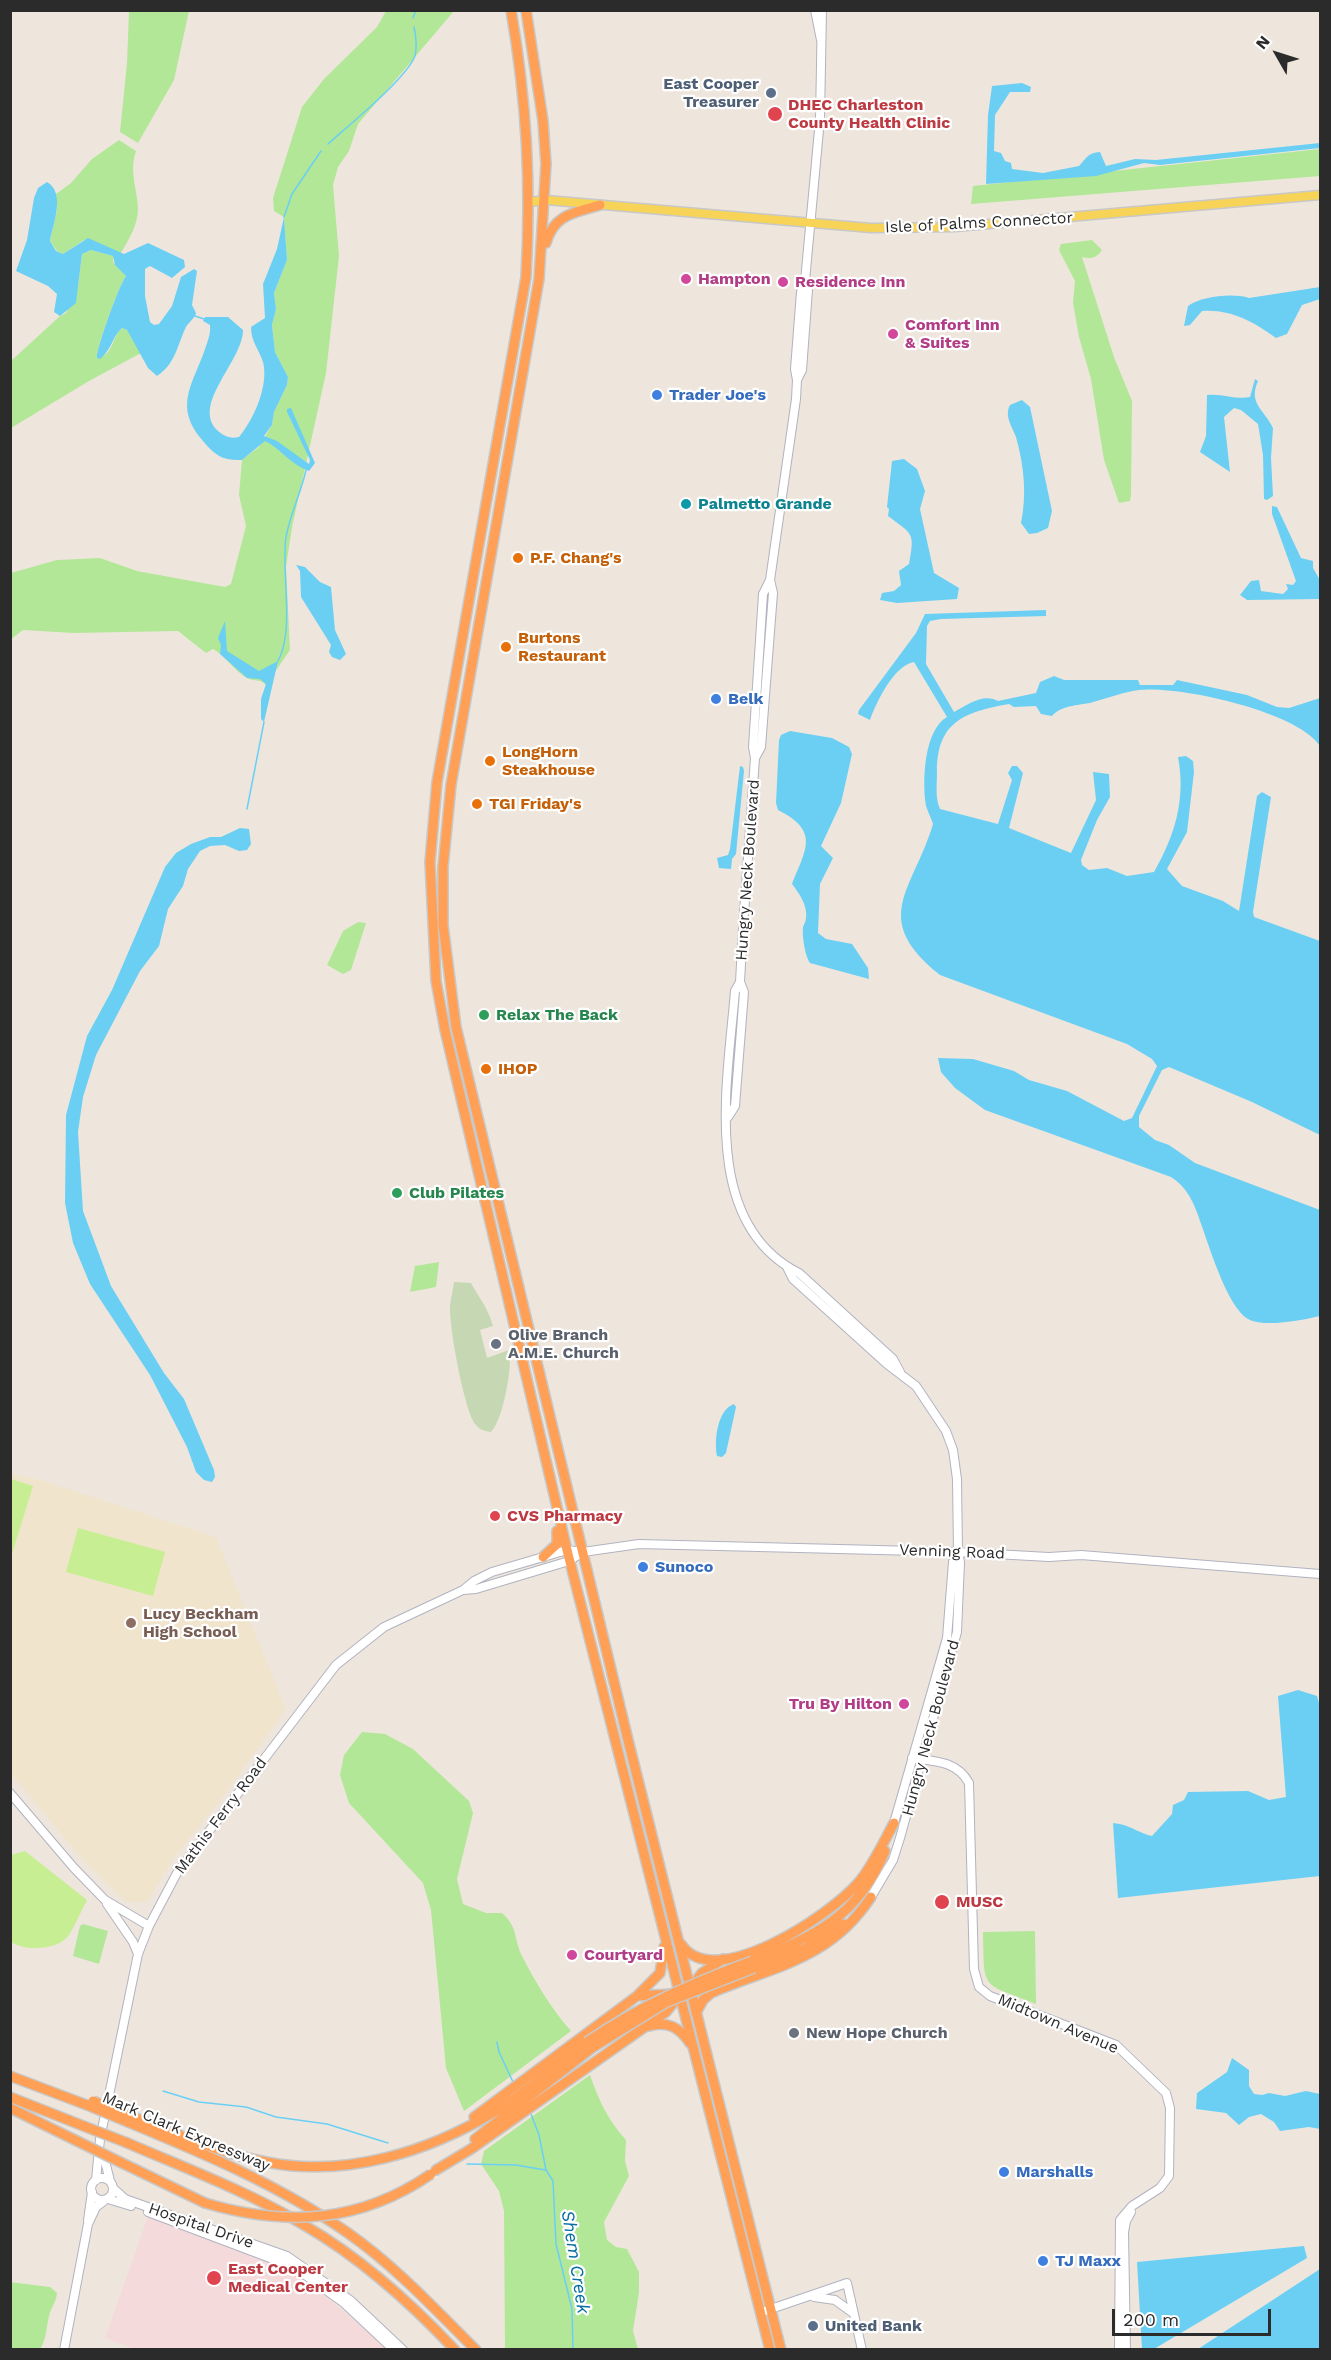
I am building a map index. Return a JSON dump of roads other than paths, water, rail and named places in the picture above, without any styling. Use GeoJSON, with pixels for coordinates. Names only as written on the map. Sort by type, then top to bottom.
{"type":"FeatureCollection","features":[{"type":"Feature","properties":{"kind":"highway"},"geometry":{"type":"LineString","coordinates":[[511,10],[523,78],[530,202],[526,277],[437,782],[430,862],[436,981],[445,1030],[569,1561],[693,2048],[766,2311],[781,2349]]}},
{"type":"Feature","properties":{"kind":"highway"},"geometry":{"type":"LineString","coordinates":[[526,10],[543,121],[546,200],[540,263],[451,786],[443,867],[443,925],[456,1027],[696,2013],[766,2311],[770,2349]]}},
{"type":"Feature","properties":{"kind":"highway"},"geometry":{"type":"LineString","coordinates":[[514,29],[529,27]]}},
{"type":"Feature","properties":{"kind":"highway"},"geometry":{"type":"LineString","coordinates":[[540,263],[550,228],[561,218],[600,205]]}},
{"type":"Feature","properties":{"kind":"highway"},"geometry":{"type":"LineString","coordinates":[[543,1557],[558,1541],[554,1515],[557,1509]]}},
{"type":"Feature","properties":{"kind":"highway"},"geometry":{"type":"LineString","coordinates":[[678,1939],[694,1958],[706,1961],[723,1959],[784,1939],[825,1914],[859,1882],[894,1823]]}},
{"type":"Feature","properties":{"kind":"highway"},"geometry":{"type":"LineString","coordinates":[[128,2118],[215,2148],[268,2163],[297,2166],[371,2162],[424,2147],[497,2110],[589,2045],[667,2002],[803,1941],[843,1915],[871,1880],[894,1823]]}},
{"type":"Feature","properties":{"kind":"highway"},"geometry":{"type":"LineString","coordinates":[[753,1965],[821,1940],[871,1897]]}},
{"type":"Feature","properties":{"kind":"highway"},"geometry":{"type":"LineString","coordinates":[[696,2013],[703,2000],[718,1990],[785,1966],[820,1949],[853,1922],[871,1897]]}},
{"type":"Feature","properties":{"kind":"highway"},"geometry":{"type":"LineString","coordinates":[[451,2135],[637,1996],[660,1973],[665,1938]]}},
{"type":"Feature","properties":{"kind":"highway"},"geometry":{"type":"LineString","coordinates":[[637,1996],[680,1994],[690,1989],[702,1973],[723,1959]]}},
{"type":"Feature","properties":{"kind":"highway"},"geometry":{"type":"LineString","coordinates":[[690,1989],[718,1990]]}},
{"type":"Feature","properties":{"kind":"highway"},"geometry":{"type":"LineString","coordinates":[[10,2108],[205,2203],[239,2213],[274,2218],[311,2218],[352,2211],[385,2201],[434,2172],[644,2027],[670,2008],[680,1994]]}},
{"type":"Feature","properties":{"kind":"highway"},"geometry":{"type":"LineString","coordinates":[[644,2027],[670,2025],[681,2031],[693,2048]]}},
{"type":"Feature","properties":{"kind":"highway"},"geometry":{"type":"LineString","coordinates":[[434,2172],[589,2045]]}},
{"type":"Feature","properties":{"kind":"highway","name":"Mark Clark Expressway"},"geometry":{"type":"LineString","coordinates":[[14,2078],[128,2118],[244,2171],[334,2223],[395,2271],[477,2349]]}},
{"type":"Feature","properties":{"kind":"highway","name":"Mark Clark Expressway"},"geometry":{"type":"LineString","coordinates":[[10,2097],[236,2189],[322,2236],[399,2294],[455,2349]]}},
{"type":"Feature","properties":{"kind":"main road"},"geometry":{"type":"LineString","coordinates":[[815,10],[823,47]]}},
{"type":"Feature","properties":{"kind":"main road"},"geometry":{"type":"LineString","coordinates":[[822,10],[823,47]]}},
{"type":"Feature","properties":{"kind":"main road","name":"Hungry Neck Boulevard"},"geometry":{"type":"LineString","coordinates":[[823,47],[820,119],[805,281],[800,301],[795,369],[797,380],[770,579],[773,593],[761,747],[755,758],[741,982],[735,991],[725,1147],[732,1187],[750,1225],[766,1247],[787,1267],[799,1273],[893,1359],[901,1373],[924,1397],[946,1431],[953,1450],[957,1479],[960,1562],[957,1632],[923,1759],[892,1860],[871,1897]]}},
{"type":"Feature","properties":{"kind":"main road","name":"Isle of Palms Connector"},"geometry":{"type":"LineString","coordinates":[[530,202],[546,200],[871,228],[955,227],[1320,195]]}},
{"type":"Feature","properties":{"kind":"main road","name":"Hungry Neck Boulevard"},"geometry":{"type":"LineString","coordinates":[[797,380],[802,370],[806,326],[808,290],[805,281]]}},
{"type":"Feature","properties":{"kind":"main road"},"geometry":{"type":"LineString","coordinates":[[796,356],[806,326],[800,301]]}},
{"type":"Feature","properties":{"kind":"main road","name":"Venning Road"},"geometry":{"type":"LineString","coordinates":[[583,1552],[650,1544],[958,1552],[1049,1557],[1081,1555],[1320,1574]]}},
{"type":"Feature","properties":{"kind":"main road","name":"Mathis Ferry Road"},"geometry":{"type":"LineString","coordinates":[[96,2180],[98,2147],[104,2127],[138,1954],[149,1926],[165,1893],[186,1860],[336,1665],[384,1627],[463,1590],[474,1581],[492,1572],[567,1550],[583,1552]]}},
{"type":"Feature","properties":{"kind":"main road","name":"Mathis Ferry Road"},"geometry":{"type":"LineString","coordinates":[[463,1590],[476,1589],[569,1561],[583,1552]]}},
{"type":"Feature","properties":{"kind":"main road","name":"Hungry Neck Boulevard"},"geometry":{"type":"LineString","coordinates":[[894,1823],[947,1638],[953,1562],[958,1552]]}},
{"type":"Feature","properties":{"kind":"main road","name":"Midtown Avenue"},"geometry":{"type":"LineString","coordinates":[[912,1758],[955,1767],[964,1774],[969,1784],[974,1969],[979,1987],[990,1996],[1116,2045],[1166,2093],[1170,2108],[1169,2176],[1141,2202]]}},
{"type":"Feature","properties":{"kind":"main road"},"geometry":{"type":"LineString","coordinates":[[10,1793],[105,1900],[134,1942],[138,1954]]}},
{"type":"Feature","properties":{"kind":"main road"},"geometry":{"type":"LineString","coordinates":[[105,1900],[149,1926]]}},
{"type":"Feature","properties":{"kind":"main road","name":"Mathis Ferry Road"},"geometry":{"type":"LineString","coordinates":[[104,2127],[104,2160],[110,2181]]}},
{"type":"Feature","properties":{"kind":"main road"},"geometry":{"type":"LineString","coordinates":[[64,2349],[92,2192],[96,2180],[101,2178],[110,2181],[114,2189],[91,2215],[88,2224]]}},
{"type":"Feature","properties":{"kind":"main road","name":"Hospital Drive"},"geometry":{"type":"LineString","coordinates":[[114,2189],[125,2199],[287,2256],[350,2300],[403,2349]]}},
{"type":"Feature","properties":{"kind":"main road"},"geometry":{"type":"LineString","coordinates":[[92,2192],[96,2199],[106,2200]]}},
{"type":"Feature","properties":{"kind":"main road","name":"Hospital Drive"},"geometry":{"type":"LineString","coordinates":[[106,2200],[167,2219],[294,2267],[344,2303],[394,2349]]}},
{"type":"Feature","properties":{"kind":"main road"},"geometry":{"type":"LineString","coordinates":[[1119,2349],[1118,2234],[1120,2220],[1132,2206],[1141,2202]]}},
{"type":"Feature","properties":{"kind":"main road"},"geometry":{"type":"LineString","coordinates":[[1126,2349],[1126,2221],[1141,2202]]}},
{"type":"Feature","properties":{"kind":"main road"},"geometry":{"type":"LineString","coordinates":[[766,2311],[847,2283],[862,2349]]}},
{"type":"Feature","properties":{"kind":"main road"},"geometry":{"type":"LineString","coordinates":[[812,2296],[836,2300],[854,2314]]}},
{"type":"Feature","properties":{"kind":"water"},"geometry":{"type":"Polygon","coordinates":[[[1022,83],[1031,87],[1030,92],[1010,92],[995,115],[994,151],[1001,153],[1005,161],[1011,163],[1012,169],[1043,173],[1079,166],[1090,155],[1100,152],[1106,166],[1135,159],[1156,160],[1320,143],[1320,148],[1160,165],[1144,163],[1096,176],[986,184],[988,115],[992,86],[1022,83]]]}},
{"type":"Feature","properties":{"kind":"water"},"geometry":{"type":"Polygon","coordinates":[[[47,182],[56,193],[57,209],[50,241],[56,251],[63,254],[88,238],[124,254],[148,243],[184,260],[185,267],[172,278],[150,266],[145,269],[145,296],[150,322],[154,325],[159,324],[172,306],[181,277],[194,269],[197,271],[192,305],[196,313],[185,329],[172,361],[157,376],[148,368],[127,330],[122,328],[104,355],[100,359],[97,358],[109,316],[126,276],[115,265],[113,256],[91,250],[82,254],[76,303],[60,316],[54,312],[57,294],[48,286],[16,271],[27,240],[34,198],[38,188],[47,182]]]}},
{"type":"Feature","properties":{"kind":"water"},"geometry":{"type":"Polygon","coordinates":[[[284,217],[287,260],[274,293],[276,309],[272,325],[275,352],[288,377],[287,385],[274,412],[272,425],[264,436],[277,441],[309,464],[310,460],[287,412],[287,409],[291,408],[315,463],[309,471],[297,465],[265,441],[242,460],[220,457],[207,446],[194,429],[187,408],[190,387],[209,335],[210,325],[203,321],[205,317],[228,317],[243,330],[241,342],[214,396],[210,409],[211,420],[218,431],[231,438],[239,437],[250,421],[259,401],[264,381],[263,362],[252,337],[251,327],[265,318],[263,284],[277,249],[284,217]]]}},
{"type":"Feature","properties":{"kind":"water"},"geometry":{"type":"Polygon","coordinates":[[[1320,287],[1320,299],[1302,305],[1287,334],[1276,338],[1251,322],[1223,312],[1202,311],[1190,325],[1184,326],[1188,306],[1201,300],[1226,296],[1249,298],[1320,287]]]}},
{"type":"Feature","properties":{"kind":"water"},"geometry":{"type":"Polygon","coordinates":[[[1255,379],[1258,381],[1255,389],[1256,401],[1273,428],[1271,458],[1273,496],[1267,500],[1264,499],[1263,455],[1258,424],[1241,410],[1234,408],[1224,417],[1230,472],[1200,452],[1206,436],[1207,395],[1250,397],[1255,379]]]}},
{"type":"Feature","properties":{"kind":"water"},"geometry":{"type":"Polygon","coordinates":[[[1022,400],[1030,407],[1052,511],[1048,528],[1029,534],[1021,523],[1024,501],[1023,469],[1008,413],[1010,405],[1022,400]]]}},
{"type":"Feature","properties":{"kind":"water"},"geometry":{"type":"Polygon","coordinates":[[[904,459],[917,469],[925,491],[920,509],[934,573],[959,588],[957,599],[897,603],[880,600],[882,593],[894,591],[901,585],[899,571],[909,564],[911,554],[910,535],[888,516],[887,507],[892,461],[904,459]]]}},
{"type":"Feature","properties":{"kind":"water"},"geometry":{"type":"Polygon","coordinates":[[[1272,506],[1277,507],[1301,558],[1313,561],[1313,568],[1320,580],[1320,599],[1247,600],[1240,595],[1251,581],[1259,580],[1261,591],[1283,594],[1288,589],[1286,584],[1293,585],[1296,581],[1272,514],[1272,506]]]}},
{"type":"Feature","properties":{"kind":"water"},"geometry":{"type":"Polygon","coordinates":[[[296,565],[305,567],[320,582],[331,587],[335,630],[346,654],[340,660],[332,657],[329,652],[331,645],[301,597],[300,571],[296,565]]]}},
{"type":"Feature","properties":{"kind":"water"},"geometry":{"type":"Polygon","coordinates":[[[1046,610],[1046,616],[930,621],[927,626],[926,664],[954,712],[981,699],[998,701],[1036,693],[1040,682],[1054,676],[1064,680],[1138,680],[1140,685],[1173,685],[1177,680],[1247,695],[1277,707],[1289,708],[1320,698],[1320,746],[1308,734],[1264,712],[1237,703],[1181,692],[1157,690],[1122,693],[1064,708],[1052,716],[1041,714],[1036,706],[1014,707],[1009,704],[993,707],[966,716],[948,731],[938,755],[937,800],[940,809],[998,824],[1012,780],[1008,773],[1012,766],[1017,766],[1023,773],[1009,828],[1071,853],[1096,800],[1093,772],[1109,774],[1110,797],[1097,820],[1081,860],[1082,865],[1089,870],[1107,868],[1127,876],[1154,872],[1168,844],[1177,816],[1181,787],[1178,757],[1186,756],[1193,761],[1194,772],[1187,832],[1167,869],[1182,886],[1223,901],[1239,911],[1257,796],[1262,792],[1271,797],[1253,912],[1254,917],[1320,941],[1320,1135],[1252,1102],[1169,1067],[1162,1070],[1139,1116],[1139,1127],[1155,1140],[1169,1145],[1195,1163],[1320,1210],[1320,1316],[1273,1323],[1255,1322],[1248,1319],[1240,1312],[1226,1289],[1198,1214],[1186,1191],[1177,1181],[985,1110],[955,1088],[941,1072],[938,1058],[973,1059],[1014,1071],[1029,1080],[1067,1091],[1124,1121],[1132,1118],[1157,1066],[1152,1059],[1127,1044],[940,975],[918,955],[906,937],[901,920],[902,903],[933,824],[926,806],[924,783],[926,757],[933,733],[947,717],[914,662],[893,677],[881,695],[870,720],[858,714],[859,710],[916,633],[925,614],[1046,610]]]}},
{"type":"Feature","properties":{"kind":"water"},"geometry":{"type":"Polygon","coordinates":[[[225,621],[227,651],[259,671],[278,661],[264,722],[261,719],[261,699],[266,684],[260,679],[247,678],[220,654],[221,645],[218,638],[225,621]]]}},
{"type":"Feature","properties":{"kind":"water"},"geometry":{"type":"Polygon","coordinates":[[[790,731],[832,738],[849,747],[852,754],[841,803],[821,846],[833,858],[820,884],[818,933],[826,939],[852,944],[868,968],[869,979],[810,963],[807,956],[803,931],[806,909],[792,884],[805,851],[805,833],[800,825],[778,810],[776,803],[779,740],[781,735],[790,731]]]}},
{"type":"Feature","properties":{"kind":"water"},"geometry":{"type":"Polygon","coordinates":[[[740,766],[744,771],[736,854],[732,859],[731,869],[719,868],[717,858],[728,855],[730,849],[740,766]]]}},
{"type":"Feature","properties":{"kind":"water"},"geometry":{"type":"Polygon","coordinates":[[[240,828],[249,829],[251,844],[247,850],[239,851],[225,845],[210,846],[200,851],[188,869],[183,886],[168,909],[159,946],[140,971],[96,1055],[83,1097],[78,1132],[83,1211],[111,1286],[164,1373],[184,1399],[214,1470],[215,1477],[212,1482],[204,1480],[196,1472],[187,1447],[150,1375],[90,1284],[73,1243],[65,1203],[66,1115],[87,1036],[112,990],[165,867],[176,853],[191,844],[210,837],[221,837],[240,828]]]}},
{"type":"Feature","properties":{"kind":"water"},"geometry":{"type":"Polygon","coordinates":[[[734,1404],[736,1407],[726,1453],[722,1457],[717,1456],[716,1442],[720,1419],[728,1407],[734,1404]]]}},
{"type":"Feature","properties":{"kind":"water"},"geometry":{"type":"Polygon","coordinates":[[[1298,1690],[1317,1696],[1320,1707],[1320,1876],[1118,1898],[1113,1823],[1152,1836],[1172,1814],[1173,1805],[1184,1800],[1188,1792],[1248,1791],[1269,1800],[1286,1797],[1278,1696],[1298,1690]]]}},
{"type":"Feature","properties":{"kind":"water"},"geometry":{"type":"Polygon","coordinates":[[[1232,2058],[1249,2070],[1249,2086],[1254,2094],[1269,2093],[1285,2096],[1306,2091],[1320,2094],[1320,2129],[1309,2127],[1280,2131],[1274,2122],[1261,2114],[1249,2117],[1239,2125],[1226,2113],[1196,2109],[1197,2093],[1227,2072],[1232,2058]]]}},
{"type":"Feature","properties":{"kind":"water"},"geometry":{"type":"Polygon","coordinates":[[[1304,2246],[1307,2258],[1154,2349],[1142,2349],[1137,2262],[1304,2246]]]}},
{"type":"Feature","properties":{"kind":"water"},"geometry":{"type":"Polygon","coordinates":[[[1320,2269],[1320,2349],[1198,2349],[1320,2269]]]}},
{"type":"Feature","properties":{"kind":"waterway"},"geometry":{"type":"LineString","coordinates":[[413,18],[416,10]]}},
{"type":"Feature","properties":{"kind":"waterway"},"geometry":{"type":"LineString","coordinates":[[328,144],[376,102],[409,66],[416,53],[414,27]]}},
{"type":"Feature","properties":{"kind":"waterway"},"geometry":{"type":"LineString","coordinates":[[284,217],[292,194],[321,151]]}},
{"type":"Feature","properties":{"kind":"waterway"},"geometry":{"type":"LineString","coordinates":[[195,316],[204,319]]}},
{"type":"Feature","properties":{"kind":"waterway"},"geometry":{"type":"LineString","coordinates":[[278,661],[286,633],[286,537],[306,470]]}},
{"type":"Feature","properties":{"kind":"waterway"},"geometry":{"type":"LineString","coordinates":[[247,809],[264,722]]}},
{"type":"Feature","properties":{"kind":"waterway","name":"Shem Creek"},"geometry":{"type":"LineString","coordinates":[[497,2042],[499,2052],[513,2082]]}},
{"type":"Feature","properties":{"kind":"waterway"},"geometry":{"type":"LineString","coordinates":[[163,2091],[199,2102],[246,2107],[276,2117],[327,2124],[388,2143]]}},
{"type":"Feature","properties":{"kind":"waterway","name":"Shem Creek"},"geometry":{"type":"LineString","coordinates":[[531,2114],[539,2135],[546,2170],[553,2181],[556,2244],[572,2309],[573,2350]]}},
{"type":"Feature","properties":{"kind":"waterway"},"geometry":{"type":"LineString","coordinates":[[467,2164],[516,2165],[545,2170]]}},
{"type":"Feature","properties":{"kind":"place","name":"East Cooper Treasurer"},"geometry":{"type":"Point","coordinates":[771,93]}},
{"type":"Feature","properties":{"kind":"place","name":"DHEC Charleston County Health Clinic"},"geometry":{"type":"Point","coordinates":[775,114]}},
{"type":"Feature","properties":{"kind":"place","name":"Hampton"},"geometry":{"type":"Point","coordinates":[686,279]}},
{"type":"Feature","properties":{"kind":"place","name":"Residence Inn"},"geometry":{"type":"Point","coordinates":[783,282]}},
{"type":"Feature","properties":{"kind":"place","name":"Comfort Inn & Suites"},"geometry":{"type":"Point","coordinates":[893,334]}},
{"type":"Feature","properties":{"kind":"place","name":"Trader Joe's"},"geometry":{"type":"Point","coordinates":[657,395]}},
{"type":"Feature","properties":{"kind":"place","name":"Palmetto Grande"},"geometry":{"type":"Point","coordinates":[686,504]}},
{"type":"Feature","properties":{"kind":"place","name":"P.F. Chang's"},"geometry":{"type":"Point","coordinates":[518,558]}},
{"type":"Feature","properties":{"kind":"place","name":"Burtons Restaurant"},"geometry":{"type":"Point","coordinates":[506,647]}},
{"type":"Feature","properties":{"kind":"place","name":"Belk"},"geometry":{"type":"Point","coordinates":[716,699]}},
{"type":"Feature","properties":{"kind":"place","name":"LongHorn Steakhouse"},"geometry":{"type":"Point","coordinates":[490,761]}},
{"type":"Feature","properties":{"kind":"place","name":"TGI Friday's"},"geometry":{"type":"Point","coordinates":[477,804]}},
{"type":"Feature","properties":{"kind":"place","name":"Relax The Back"},"geometry":{"type":"Point","coordinates":[484,1015]}},
{"type":"Feature","properties":{"kind":"place","name":"IHOP"},"geometry":{"type":"Point","coordinates":[486,1069]}},
{"type":"Feature","properties":{"kind":"place","name":"Club Pilates"},"geometry":{"type":"Point","coordinates":[397,1193]}},
{"type":"Feature","properties":{"kind":"place","name":"Olive Branch A.M.E. Church"},"geometry":{"type":"Point","coordinates":[496,1344]}},
{"type":"Feature","properties":{"kind":"place","name":"CVS Pharmacy"},"geometry":{"type":"Point","coordinates":[495,1516]}},
{"type":"Feature","properties":{"kind":"place","name":"Sunoco"},"geometry":{"type":"Point","coordinates":[643,1567]}},
{"type":"Feature","properties":{"kind":"place","name":"Lucy Beckham High School"},"geometry":{"type":"Point","coordinates":[131,1623]}},
{"type":"Feature","properties":{"kind":"place","name":"Tru By Hilton"},"geometry":{"type":"Point","coordinates":[904,1704]}},
{"type":"Feature","properties":{"kind":"place","name":"MUSC"},"geometry":{"type":"Point","coordinates":[942,1902]}},
{"type":"Feature","properties":{"kind":"place","name":"Courtyard"},"geometry":{"type":"Point","coordinates":[572,1955]}},
{"type":"Feature","properties":{"kind":"place","name":"New Hope Church"},"geometry":{"type":"Point","coordinates":[794,2033]}},
{"type":"Feature","properties":{"kind":"place","name":"Marshalls"},"geometry":{"type":"Point","coordinates":[1004,2172]}},
{"type":"Feature","properties":{"kind":"place","name":"TJ Maxx"},"geometry":{"type":"Point","coordinates":[1043,2261]}},
{"type":"Feature","properties":{"kind":"place","name":"East Cooper Medical Center"},"geometry":{"type":"Point","coordinates":[214,2278]}},
{"type":"Feature","properties":{"kind":"place","name":"United Bank"},"geometry":{"type":"Point","coordinates":[813,2326]}}]}
